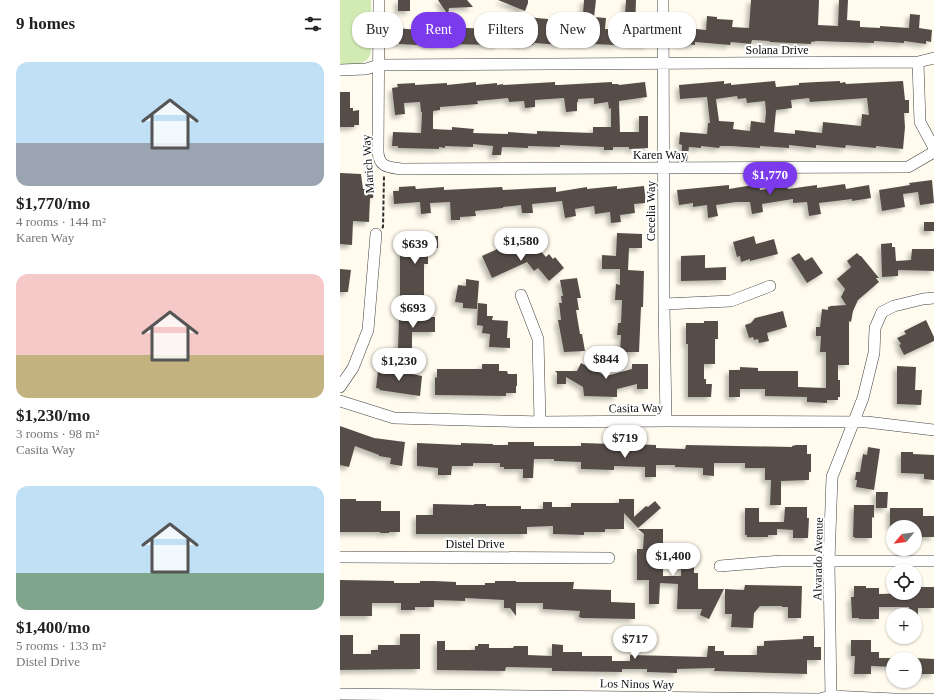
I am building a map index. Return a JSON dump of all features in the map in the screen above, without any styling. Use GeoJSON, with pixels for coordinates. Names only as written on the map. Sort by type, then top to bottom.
{"type":"FeatureCollection","features":[{"type":"Feature","properties":{"kind":"street","name":"Marich Way"},"geometry":{"type":"LineString","coordinates":[[379,0],[378,152],[382,164]]}},
{"type":"Feature","properties":{"kind":"street","name":"Cecelia Way"},"geometry":{"type":"LineString","coordinates":[[663,0],[666,421]]}},
{"type":"Feature","properties":{"kind":"street","name":"Solana Drive"},"geometry":{"type":"LineString","coordinates":[[340,70],[366,69],[379,65],[918,62],[934,58]]}},
{"type":"Feature","properties":{"kind":"street"},"geometry":{"type":"LineString","coordinates":[[918,62],[920,122],[934,148]]}},
{"type":"Feature","properties":{"kind":"street","name":"Karen Way"},"geometry":{"type":"LineString","coordinates":[[382,164],[388,167],[401,169],[908,166],[934,152]]}},
{"type":"Feature","properties":{"kind":"street"},"geometry":{"type":"LineString","coordinates":[[340,387],[353,368],[368,330],[376,234]]}},
{"type":"Feature","properties":{"kind":"street"},"geometry":{"type":"LineString","coordinates":[[664,304],[731,301],[770,286]]}},
{"type":"Feature","properties":{"kind":"street"},"geometry":{"type":"LineString","coordinates":[[521,295],[538,339],[540,422]]}},
{"type":"Feature","properties":{"kind":"street","name":"Alvarado Avenue"},"geometry":{"type":"LineString","coordinates":[[831,698],[830,561],[832,477],[863,398],[874,353],[874,328],[882,312],[894,306],[934,298]]}},
{"type":"Feature","properties":{"kind":"street","name":"Casita Way"},"geometry":{"type":"LineString","coordinates":[[340,401],[394,418],[540,422],[867,422],[934,430]]}},
{"type":"Feature","properties":{"kind":"street","name":"Distel Drive"},"geometry":{"type":"LineString","coordinates":[[340,557],[609,558]]}},
{"type":"Feature","properties":{"kind":"street"},"geometry":{"type":"LineString","coordinates":[[720,566],[781,561],[934,562]]}},
{"type":"Feature","properties":{"kind":"street","name":"Los Ninos Way"},"geometry":{"type":"LineString","coordinates":[[340,694],[934,700]]}},
{"type":"Feature","properties":{"kind":"path","name":"Marich Way"},"geometry":{"type":"LineString","coordinates":[[376,234],[384,226],[384,178],[382,164]]}},
{"type":"Feature","properties":{"kind":"green space"},"geometry":{"type":"Polygon","coordinates":[[[340,0],[371,0],[371,12],[352,12],[352,48],[371,48],[369,57],[367,60],[359,64],[340,64],[340,0]]]}},
{"type":"Feature","properties":{"kind":"building"},"geometry":{"type":"Polygon","coordinates":[[[398,0],[410,0],[410,11],[398,11],[398,0]]]}},
{"type":"Feature","properties":{"kind":"building"},"geometry":{"type":"Polygon","coordinates":[[[438,0],[467,0],[473,7],[449,8],[448,12],[446,12],[438,0]]]}},
{"type":"Feature","properties":{"kind":"building"},"geometry":{"type":"Polygon","coordinates":[[[498,0],[528,0],[528,3],[525,11],[498,0]]]}},
{"type":"Feature","properties":{"kind":"building"},"geometry":{"type":"Polygon","coordinates":[[[584,0],[596,0],[595,12],[583,12],[584,0]]]}},
{"type":"Feature","properties":{"kind":"building"},"geometry":{"type":"Polygon","coordinates":[[[626,0],[636,0],[636,12],[625,12],[626,0]]]}},
{"type":"Feature","properties":{"kind":"building"},"geometry":{"type":"Polygon","coordinates":[[[751,0],[819,0],[818,25],[838,26],[839,0],[848,0],[847,20],[860,21],[860,27],[880,28],[880,26],[909,28],[910,14],[920,15],[919,28],[932,30],[931,42],[926,41],[926,44],[904,41],[904,43],[874,41],[874,43],[817,41],[811,42],[811,44],[752,40],[751,44],[731,42],[730,45],[696,42],[696,29],[706,30],[707,16],[717,17],[717,19],[733,20],[732,27],[749,28],[751,0]]]}},
{"type":"Feature","properties":{"kind":"building"},"geometry":{"type":"Polygon","coordinates":[[[538,18],[546,19],[546,44],[538,43],[538,18]]]}},
{"type":"Feature","properties":{"kind":"building"},"geometry":{"type":"Polygon","coordinates":[[[600,18],[606,18],[605,29],[608,29],[608,45],[600,44],[600,18]]]}},
{"type":"Feature","properties":{"kind":"building"},"geometry":{"type":"Polygon","coordinates":[[[466,28],[474,28],[474,45],[466,44],[466,28]]]}},
{"type":"Feature","properties":{"kind":"building"},"geometry":{"type":"Polygon","coordinates":[[[403,29],[411,29],[411,45],[403,44],[403,29]]]}},
{"type":"Feature","properties":{"kind":"building"},"geometry":{"type":"Polygon","coordinates":[[[724,81],[724,84],[731,83],[731,85],[775,81],[776,87],[817,82],[840,81],[840,83],[845,82],[846,84],[903,81],[905,100],[909,100],[909,113],[904,113],[905,127],[903,149],[846,145],[845,148],[816,145],[816,148],[789,145],[789,148],[720,146],[719,148],[701,146],[701,148],[689,147],[687,161],[681,161],[682,145],[679,144],[680,132],[707,134],[708,123],[710,123],[707,97],[680,99],[679,85],[724,81]],[[737,96],[716,99],[719,121],[734,122],[733,129],[750,131],[751,121],[765,123],[765,101],[747,103],[746,98],[738,99],[737,96]],[[809,98],[791,100],[792,108],[776,110],[774,132],[795,134],[795,130],[822,133],[823,122],[861,126],[862,114],[869,115],[867,98],[810,102],[809,98]]]}},
{"type":"Feature","properties":{"kind":"building"},"geometry":{"type":"Polygon","coordinates":[[[476,82],[476,85],[497,83],[497,85],[503,85],[555,82],[555,85],[559,85],[612,82],[612,84],[619,85],[645,82],[647,97],[619,101],[620,132],[639,132],[639,116],[648,116],[648,148],[629,149],[629,147],[613,147],[613,150],[604,150],[604,147],[560,145],[560,147],[502,147],[501,155],[492,155],[493,146],[473,144],[473,147],[445,146],[445,148],[439,147],[439,149],[398,148],[398,146],[392,146],[393,132],[421,133],[422,112],[420,102],[404,103],[405,114],[395,115],[392,88],[398,87],[397,84],[415,83],[415,85],[447,83],[447,85],[476,82]],[[508,98],[477,101],[478,104],[440,107],[440,110],[433,111],[433,129],[452,130],[452,127],[474,129],[473,133],[508,134],[508,132],[537,134],[537,131],[593,133],[593,127],[611,127],[611,108],[609,109],[608,102],[594,104],[594,98],[578,99],[577,111],[566,112],[564,98],[535,100],[535,107],[525,108],[524,101],[509,102],[508,98]]]}},
{"type":"Feature","properties":{"kind":"building"},"geometry":{"type":"Polygon","coordinates":[[[340,92],[350,92],[350,108],[353,108],[353,111],[359,110],[359,125],[354,125],[354,127],[340,127],[340,92]]]}},
{"type":"Feature","properties":{"kind":"building"},"geometry":{"type":"Polygon","coordinates":[[[340,173],[361,174],[363,189],[374,189],[373,198],[370,198],[369,222],[353,221],[352,245],[340,244],[340,173]]]}},
{"type":"Feature","properties":{"kind":"building"},"geometry":{"type":"Polygon","coordinates":[[[932,180],[934,203],[920,205],[918,192],[903,194],[905,207],[882,211],[879,190],[910,185],[909,183],[932,180]]]}},
{"type":"Feature","properties":{"kind":"building"},"geometry":{"type":"Polygon","coordinates":[[[759,184],[760,190],[787,186],[788,189],[817,185],[817,188],[845,184],[846,189],[869,185],[871,198],[819,203],[821,214],[809,216],[807,202],[793,203],[793,199],[762,204],[763,212],[752,214],[750,202],[736,202],[716,205],[718,216],[708,218],[707,205],[693,207],[693,203],[679,205],[677,190],[729,185],[729,189],[759,184]]]}},
{"type":"Feature","properties":{"kind":"building"},"geometry":{"type":"Polygon","coordinates":[[[415,186],[416,189],[444,187],[444,190],[502,187],[503,190],[556,187],[556,192],[587,187],[587,189],[617,186],[617,189],[644,186],[646,203],[634,204],[635,213],[620,215],[621,222],[611,223],[610,212],[595,214],[594,206],[575,209],[576,216],[565,218],[562,201],[532,204],[533,213],[522,213],[521,205],[475,211],[476,216],[460,217],[460,220],[451,220],[450,202],[430,203],[431,213],[421,214],[420,202],[394,204],[393,191],[399,191],[399,187],[415,186]]]}},
{"type":"Feature","properties":{"kind":"building"},"geometry":{"type":"Polygon","coordinates":[[[924,222],[934,222],[934,231],[924,231],[924,222]]]}},
{"type":"Feature","properties":{"kind":"building"},"geometry":{"type":"Polygon","coordinates":[[[403,232],[417,232],[417,236],[438,236],[438,248],[428,248],[428,264],[424,264],[424,300],[400,300],[400,253],[403,253],[403,232]]]}},
{"type":"Feature","properties":{"kind":"building"},"geometry":{"type":"Polygon","coordinates":[[[617,233],[642,234],[642,248],[629,248],[628,270],[644,271],[643,307],[641,307],[639,352],[620,352],[621,335],[617,335],[618,323],[621,323],[622,300],[615,300],[616,284],[620,285],[620,269],[602,269],[602,255],[616,256],[617,233]]]}},
{"type":"Feature","properties":{"kind":"building"},"geometry":{"type":"Polygon","coordinates":[[[754,236],[756,244],[774,239],[778,254],[741,262],[740,256],[737,257],[733,242],[754,236]]]}},
{"type":"Feature","properties":{"kind":"building"},"geometry":{"type":"Polygon","coordinates":[[[513,242],[520,257],[528,251],[531,254],[538,248],[546,257],[549,254],[553,259],[555,257],[564,268],[549,281],[538,268],[534,271],[527,262],[492,278],[482,256],[513,242]]]}},
{"type":"Feature","properties":{"kind":"building"},"geometry":{"type":"Polygon","coordinates":[[[892,243],[892,247],[895,247],[896,261],[911,260],[912,249],[934,249],[934,271],[898,270],[898,276],[882,277],[881,244],[892,243]]]}},
{"type":"Feature","properties":{"kind":"building"},"geometry":{"type":"Polygon","coordinates":[[[799,253],[805,261],[812,257],[823,273],[807,283],[791,258],[799,253]]]}},
{"type":"Feature","properties":{"kind":"building"},"geometry":{"type":"Polygon","coordinates":[[[857,253],[879,278],[876,278],[879,282],[858,300],[853,311],[851,322],[849,321],[849,365],[838,365],[840,397],[838,397],[838,400],[827,400],[827,403],[807,402],[807,397],[765,396],[765,389],[740,389],[740,397],[729,397],[729,370],[740,370],[740,367],[758,368],[758,371],[798,371],[798,387],[826,388],[826,352],[820,352],[821,336],[816,336],[816,327],[820,327],[822,309],[828,310],[828,307],[831,306],[846,305],[841,297],[845,289],[837,279],[851,267],[847,261],[857,253]]]}},
{"type":"Feature","properties":{"kind":"building"},"geometry":{"type":"Polygon","coordinates":[[[705,255],[705,268],[726,267],[726,280],[681,281],[681,256],[705,255]]]}},
{"type":"Feature","properties":{"kind":"building"},"geometry":{"type":"Polygon","coordinates":[[[340,269],[351,270],[348,292],[340,292],[340,269]]]}},
{"type":"Feature","properties":{"kind":"building"},"geometry":{"type":"Polygon","coordinates":[[[577,278],[581,298],[577,298],[579,310],[576,310],[580,334],[582,334],[585,351],[564,352],[558,320],[561,320],[559,303],[562,303],[561,296],[563,296],[560,280],[577,278]]]}},
{"type":"Feature","properties":{"kind":"building"},"geometry":{"type":"Polygon","coordinates":[[[466,279],[479,281],[477,309],[463,308],[463,303],[455,302],[458,285],[466,286],[466,279]]]}},
{"type":"Feature","properties":{"kind":"building"},"geometry":{"type":"Polygon","coordinates":[[[478,303],[487,304],[487,316],[493,316],[492,320],[508,321],[507,338],[510,338],[510,348],[489,347],[490,334],[482,333],[483,326],[477,325],[478,303]]]}},
{"type":"Feature","properties":{"kind":"building"},"geometry":{"type":"Polygon","coordinates":[[[783,311],[787,327],[767,333],[769,341],[759,343],[758,339],[754,340],[753,337],[749,338],[745,325],[751,323],[755,318],[783,311]]]}},
{"type":"Feature","properties":{"kind":"building"},"geometry":{"type":"Polygon","coordinates":[[[399,317],[435,317],[435,332],[412,332],[412,349],[398,349],[399,317]]]}},
{"type":"Feature","properties":{"kind":"building"},"geometry":{"type":"Polygon","coordinates":[[[926,320],[934,337],[934,341],[904,355],[899,345],[901,344],[897,338],[906,334],[904,331],[926,320]]]}},
{"type":"Feature","properties":{"kind":"building"},"geometry":{"type":"Polygon","coordinates":[[[704,321],[718,321],[718,339],[715,339],[715,364],[704,364],[704,379],[706,379],[706,384],[712,384],[711,397],[688,397],[688,344],[686,344],[686,323],[704,323],[704,321]]]}},
{"type":"Feature","properties":{"kind":"building"},"geometry":{"type":"Polygon","coordinates":[[[581,363],[606,376],[632,369],[632,364],[648,364],[648,389],[637,389],[637,384],[617,389],[617,397],[584,396],[583,387],[566,377],[566,384],[557,384],[557,373],[555,371],[577,371],[581,363]]]}},
{"type":"Feature","properties":{"kind":"building"},"geometry":{"type":"Polygon","coordinates":[[[482,364],[499,364],[499,371],[507,371],[508,374],[517,374],[516,393],[506,393],[506,396],[435,395],[435,377],[437,378],[437,369],[482,369],[482,364]]]}},
{"type":"Feature","properties":{"kind":"building"},"geometry":{"type":"Polygon","coordinates":[[[897,366],[916,367],[915,390],[922,390],[921,405],[897,404],[897,366]]]}},
{"type":"Feature","properties":{"kind":"building"},"geometry":{"type":"Polygon","coordinates":[[[384,368],[422,376],[420,396],[379,390],[380,389],[376,388],[378,371],[383,371],[384,368]]]}},
{"type":"Feature","properties":{"kind":"building"},"geometry":{"type":"Polygon","coordinates":[[[340,426],[374,438],[405,442],[402,466],[390,464],[391,458],[379,456],[355,446],[349,467],[340,465],[340,426]]]}},
{"type":"Feature","properties":{"kind":"building"},"geometry":{"type":"Polygon","coordinates":[[[508,442],[534,442],[534,446],[581,446],[581,443],[614,444],[614,446],[630,447],[630,444],[656,445],[656,448],[685,449],[686,445],[792,447],[796,445],[807,445],[807,454],[811,454],[811,472],[809,472],[809,480],[781,481],[781,505],[770,505],[771,480],[765,480],[765,468],[745,468],[745,463],[714,463],[714,476],[703,475],[703,468],[675,467],[675,465],[656,465],[656,477],[645,477],[645,467],[614,466],[614,470],[581,469],[581,462],[554,461],[554,459],[534,459],[533,478],[523,478],[523,469],[504,469],[504,467],[500,467],[500,463],[473,463],[473,466],[452,466],[451,475],[438,475],[438,468],[417,466],[417,443],[508,445],[508,442]]]}},
{"type":"Feature","properties":{"kind":"building"},"geometry":{"type":"Polygon","coordinates":[[[868,447],[880,449],[874,490],[856,487],[857,480],[855,480],[856,472],[860,472],[863,454],[867,455],[868,447]]]}},
{"type":"Feature","properties":{"kind":"building"},"geometry":{"type":"Polygon","coordinates":[[[901,452],[934,455],[934,480],[924,479],[924,474],[901,473],[901,452]]]}},
{"type":"Feature","properties":{"kind":"building"},"geometry":{"type":"Polygon","coordinates":[[[876,492],[888,492],[887,508],[876,508],[876,492]]]}},
{"type":"Feature","properties":{"kind":"building"},"geometry":{"type":"Polygon","coordinates":[[[340,499],[356,499],[356,501],[381,501],[381,511],[400,511],[400,532],[340,532],[340,499]]]}},
{"type":"Feature","properties":{"kind":"building"},"geometry":{"type":"Polygon","coordinates":[[[619,499],[634,499],[634,517],[646,506],[648,507],[655,501],[661,508],[638,528],[624,513],[624,529],[605,529],[605,532],[584,532],[584,535],[553,534],[553,526],[527,527],[527,534],[416,534],[416,515],[433,515],[433,504],[486,504],[486,506],[521,506],[521,509],[543,509],[543,502],[552,502],[552,507],[571,507],[571,503],[619,503],[619,499]]]}},
{"type":"Feature","properties":{"kind":"building"},"geometry":{"type":"Polygon","coordinates":[[[854,505],[874,505],[874,518],[872,517],[872,538],[853,537],[854,505]]]}},
{"type":"Feature","properties":{"kind":"building"},"geometry":{"type":"Polygon","coordinates":[[[785,507],[807,507],[807,518],[809,518],[808,538],[793,538],[793,530],[777,529],[777,535],[768,535],[768,537],[747,537],[747,535],[745,535],[745,508],[759,508],[759,522],[784,522],[785,507]]]}},
{"type":"Feature","properties":{"kind":"building"},"geometry":{"type":"Polygon","coordinates":[[[890,508],[923,508],[923,516],[934,516],[934,537],[922,537],[922,520],[890,520],[890,508]]]}},
{"type":"Feature","properties":{"kind":"building"},"geometry":{"type":"Polygon","coordinates":[[[638,529],[663,529],[663,576],[681,576],[681,562],[694,562],[694,573],[698,573],[698,589],[724,589],[709,619],[700,615],[702,609],[677,609],[678,584],[660,583],[659,604],[649,604],[649,580],[637,580],[637,549],[643,549],[644,534],[638,529]]]}},
{"type":"Feature","properties":{"kind":"building"},"geometry":{"type":"Polygon","coordinates":[[[340,580],[394,581],[394,583],[420,583],[420,581],[434,581],[456,582],[456,585],[485,585],[485,583],[495,583],[495,581],[574,582],[573,589],[611,590],[611,602],[635,603],[635,619],[582,618],[579,617],[580,611],[543,609],[543,603],[516,603],[516,616],[510,608],[504,608],[504,600],[465,598],[465,601],[434,600],[434,607],[415,607],[415,610],[401,610],[401,603],[372,603],[372,616],[340,616],[340,580]]]}},
{"type":"Feature","properties":{"kind":"building"},"geometry":{"type":"Polygon","coordinates":[[[745,585],[802,586],[801,618],[788,618],[788,607],[760,606],[754,613],[753,628],[731,627],[732,614],[725,614],[725,589],[744,590],[745,585]]]}},
{"type":"Feature","properties":{"kind":"building"},"geometry":{"type":"Polygon","coordinates":[[[854,586],[866,586],[866,588],[879,588],[879,594],[886,594],[886,600],[922,600],[922,587],[934,587],[934,608],[879,607],[879,619],[859,619],[852,618],[851,597],[854,597],[854,586]]]}},
{"type":"Feature","properties":{"kind":"building"},"geometry":{"type":"Polygon","coordinates":[[[400,634],[420,634],[420,669],[340,670],[340,635],[353,635],[353,654],[371,654],[371,650],[378,650],[378,645],[400,645],[400,634]]]}},
{"type":"Feature","properties":{"kind":"building"},"geometry":{"type":"Polygon","coordinates":[[[803,636],[814,636],[814,647],[821,647],[821,660],[807,660],[807,674],[714,671],[715,668],[677,669],[677,673],[647,672],[647,669],[622,669],[622,672],[552,671],[552,668],[506,667],[505,671],[437,670],[437,641],[445,641],[445,650],[475,650],[475,646],[478,646],[478,644],[489,644],[489,648],[513,648],[514,646],[528,646],[528,655],[552,656],[552,644],[563,645],[563,652],[582,652],[582,656],[612,656],[612,661],[630,661],[630,655],[707,657],[708,646],[715,646],[715,651],[724,651],[724,655],[757,655],[757,646],[764,646],[764,641],[803,639],[803,636]]]}},
{"type":"Feature","properties":{"kind":"building"},"geometry":{"type":"Polygon","coordinates":[[[851,640],[871,640],[871,652],[879,652],[879,658],[886,658],[886,667],[871,666],[871,674],[854,674],[855,656],[851,656],[851,640]]]}},
{"type":"Feature","properties":{"kind":"building"},"geometry":{"type":"Polygon","coordinates":[[[922,658],[934,659],[934,674],[922,674],[922,658]]]}}]}
